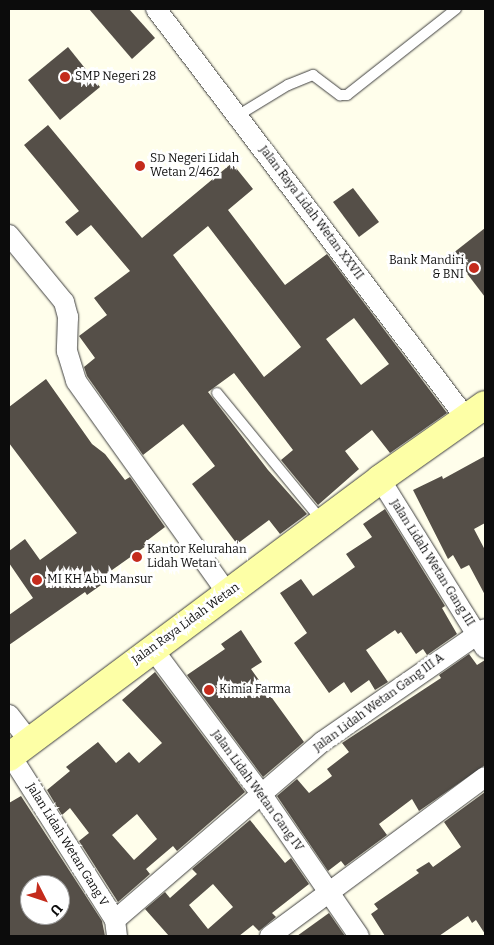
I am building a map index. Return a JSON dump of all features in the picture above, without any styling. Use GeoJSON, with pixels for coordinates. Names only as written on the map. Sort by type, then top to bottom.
{"type":"FeatureCollection","features":[{"type":"Feature","properties":{"kind":"main road","name":"Jalan Raya Lidah Wetan"},"geometry":{"type":"LineString","coordinates":[[17,752],[322,521],[476,411]]}},
{"type":"Feature","properties":{"kind":"street","name":"Jalan Raya Lidah Wetan XXVII"},"geometry":{"type":"LineString","coordinates":[[156,9],[237,116],[476,411]]}},
{"type":"Feature","properties":{"kind":"street"},"geometry":{"type":"LineString","coordinates":[[9,235],[64,302],[68,317],[67,351],[76,381],[228,594]]}},
{"type":"Feature","properties":{"kind":"street","name":"Jalan Lidah Wetan Gang III"},"geometry":{"type":"LineString","coordinates":[[380,478],[482,636]]}},
{"type":"Feature","properties":{"kind":"street","name":"Jalan Lidah Wetan Gang III A"},"geometry":{"type":"LineString","coordinates":[[116,928],[322,742],[482,636]]}},
{"type":"Feature","properties":{"kind":"street","name":"Jalan Lidah Wetan Gang IV"},"geometry":{"type":"LineString","coordinates":[[152,648],[262,795],[359,936]]}},
{"type":"Feature","properties":{"kind":"street","name":"Jalan Lidah Wetan Gang V"},"geometry":{"type":"LineString","coordinates":[[9,715],[17,752],[116,928]]}},
{"type":"Feature","properties":{"kind":"street"},"geometry":{"type":"LineString","coordinates":[[270,936],[330,894],[485,777]]}},
{"type":"Feature","properties":{"kind":"lane"},"geometry":{"type":"LineString","coordinates":[[237,116],[288,85],[313,75],[340,95],[347,95],[456,9]]}},
{"type":"Feature","properties":{"kind":"lane"},"geometry":{"type":"LineString","coordinates":[[217,393],[322,521]]}},
{"type":"Feature","properties":{"kind":"building"},"geometry":{"type":"Polygon","coordinates":[[[89,9],[129,9],[155,38],[132,59],[89,9]]]}},
{"type":"Feature","properties":{"kind":"building"},"geometry":{"type":"Polygon","coordinates":[[[68,47],[100,87],[60,120],[28,80],[68,47]]]}},
{"type":"Feature","properties":{"kind":"building"},"geometry":{"type":"Polygon","coordinates":[[[48,125],[142,238],[232,163],[253,189],[228,210],[285,285],[327,254],[447,413],[390,453],[372,430],[345,451],[359,469],[318,505],[281,460],[293,450],[234,373],[208,392],[268,470],[307,514],[280,534],[269,520],[237,544],[192,484],[215,466],[183,424],[143,455],[87,376],[84,367],[95,358],[79,336],[107,315],[94,298],[130,271],[91,225],[77,236],[65,222],[79,211],[24,145],[48,125]],[[208,226],[173,255],[264,377],[301,347],[208,226]],[[354,318],[326,339],[361,385],[389,364],[354,318]]]}},
{"type":"Feature","properties":{"kind":"building"},"geometry":{"type":"Polygon","coordinates":[[[353,188],[379,222],[359,237],[333,202],[353,188]]]}},
{"type":"Feature","properties":{"kind":"building","name":"Bank Mandiri & BNI"},"geometry":{"type":"Polygon","coordinates":[[[485,228],[485,297],[452,254],[485,228]]]}},
{"type":"Feature","properties":{"kind":"building"},"geometry":{"type":"Polygon","coordinates":[[[46,379],[92,444],[105,454],[125,480],[130,477],[165,527],[144,543],[146,546],[105,575],[108,580],[87,595],[85,592],[9,645],[9,615],[33,598],[9,563],[9,551],[25,539],[40,560],[77,533],[9,443],[9,407],[46,379]]]}},
{"type":"Feature","properties":{"kind":"building"},"geometry":{"type":"Polygon","coordinates":[[[485,456],[485,523],[474,529],[485,550],[485,595],[469,565],[461,569],[453,555],[448,559],[413,490],[442,476],[443,479],[485,456]]]}},
{"type":"Feature","properties":{"kind":"building"},"geometry":{"type":"Polygon","coordinates":[[[385,509],[445,606],[442,608],[457,634],[427,655],[423,649],[416,654],[401,632],[398,634],[395,630],[366,650],[388,682],[375,690],[369,680],[351,693],[344,682],[329,693],[294,643],[307,633],[280,593],[301,579],[313,596],[355,567],[346,554],[372,537],[363,524],[385,509]]]}},
{"type":"Feature","properties":{"kind":"building"},"geometry":{"type":"Polygon","coordinates":[[[241,630],[262,662],[251,669],[304,742],[263,777],[187,675],[225,649],[221,644],[241,630]]]}},
{"type":"Feature","properties":{"kind":"building"},"geometry":{"type":"Polygon","coordinates":[[[469,654],[477,665],[485,660],[485,765],[419,811],[412,799],[379,824],[387,835],[345,866],[341,861],[328,871],[277,796],[297,779],[309,793],[332,776],[327,769],[349,752],[342,743],[441,678],[439,675],[469,654]]]}},
{"type":"Feature","properties":{"kind":"building"},"geometry":{"type":"Polygon","coordinates":[[[155,672],[245,792],[177,851],[173,846],[146,869],[150,874],[118,902],[79,841],[89,833],[70,808],[62,815],[47,790],[70,771],[66,767],[98,742],[116,763],[129,752],[139,763],[162,743],[122,700],[155,672]],[[137,814],[112,835],[134,860],[157,839],[137,814]]]}},
{"type":"Feature","properties":{"kind":"building"},"geometry":{"type":"Polygon","coordinates":[[[485,792],[485,934],[476,920],[472,923],[468,916],[439,936],[385,936],[371,914],[378,909],[374,904],[419,873],[416,870],[429,862],[433,867],[461,847],[444,822],[485,792]]]}},
{"type":"Feature","properties":{"kind":"building"},"geometry":{"type":"Polygon","coordinates":[[[21,796],[102,921],[105,936],[9,936],[9,803],[21,796]]]}},
{"type":"Feature","properties":{"kind":"building"},"geometry":{"type":"Polygon","coordinates":[[[250,820],[285,863],[291,858],[309,884],[272,913],[276,917],[259,931],[253,925],[239,936],[169,936],[145,909],[165,892],[170,898],[197,874],[192,869],[250,820]],[[213,884],[189,905],[208,929],[233,907],[213,884]]]}},
{"type":"Feature","properties":{"kind":"building"},"geometry":{"type":"Polygon","coordinates":[[[329,913],[345,936],[297,936],[329,913]]]}},
{"type":"Feature","properties":{"kind":"place","name":"SMP Negeri 28"},"geometry":{"type":"Point","coordinates":[65,77]}},
{"type":"Feature","properties":{"kind":"place","name":"SD Negeri Lidah Wetan 2/462"},"geometry":{"type":"Point","coordinates":[140,166]}},
{"type":"Feature","properties":{"kind":"place","name":"Bank Mandiri & BNI"},"geometry":{"type":"Point","coordinates":[474,268]}},
{"type":"Feature","properties":{"kind":"place","name":"Kantor Kelurahan Lidah Wetan"},"geometry":{"type":"Point","coordinates":[137,557]}},
{"type":"Feature","properties":{"kind":"place","name":"MI KH Abu Mansur"},"geometry":{"type":"Point","coordinates":[37,580]}},
{"type":"Feature","properties":{"kind":"place","name":"Kimia Farma"},"geometry":{"type":"Point","coordinates":[209,690]}}]}
